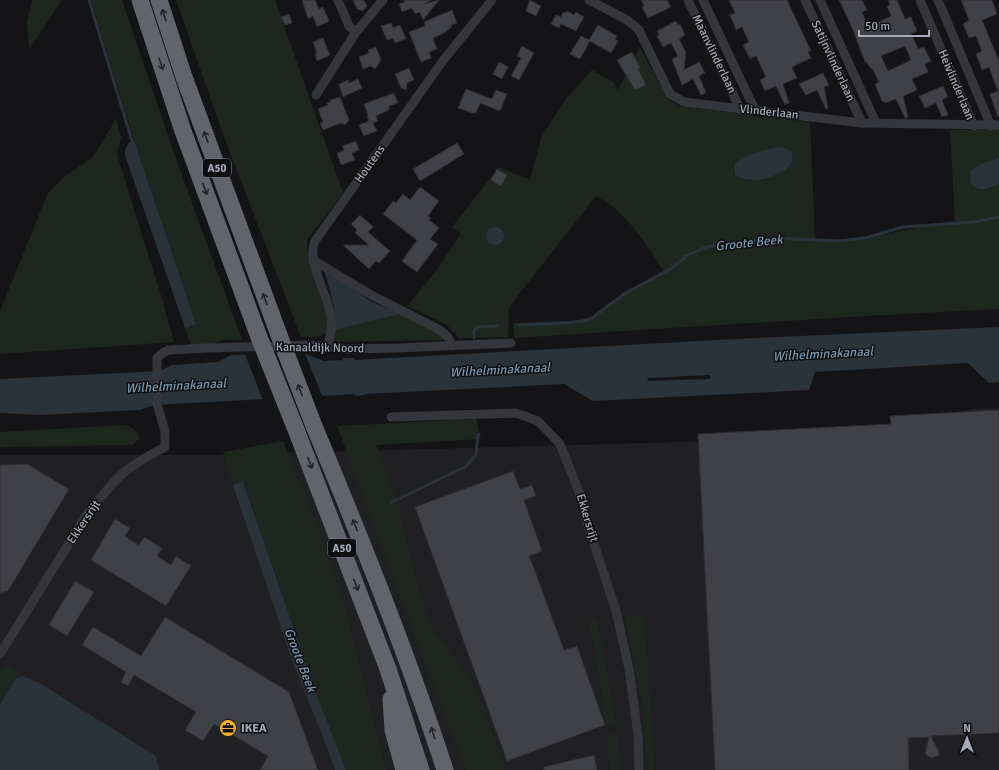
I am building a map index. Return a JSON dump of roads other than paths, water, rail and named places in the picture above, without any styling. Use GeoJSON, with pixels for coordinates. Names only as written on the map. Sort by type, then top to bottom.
{"type":"FeatureCollection","features":[{"type":"Feature","properties":{"kind":"highway","name":"A50"},"geometry":{"type":"LineString","coordinates":[[140,0],[184,131],[259,337],[388,669],[421,770]]}},
{"type":"Feature","properties":{"kind":"highway","name":"A50"},"geometry":{"type":"LineString","coordinates":[[159,0],[184,77],[279,336],[399,640],[445,770]]}},
{"type":"Feature","properties":{"kind":"highway","name":"A50"},"geometry":{"type":"LineString","coordinates":[[388,669],[393,730],[404,770]]}},
{"type":"Feature","properties":{"kind":"street"},"geometry":{"type":"LineString","coordinates":[[338,0],[349,26],[356,32]]}},
{"type":"Feature","properties":{"kind":"street"},"geometry":{"type":"LineString","coordinates":[[316,95],[356,32],[383,0]]}},
{"type":"Feature","properties":{"kind":"street","name":"Houtens"},"geometry":{"type":"LineString","coordinates":[[328,346],[331,315],[313,260],[312,248],[314,241],[442,62],[492,0]]}},
{"type":"Feature","properties":{"kind":"street","name":"Vlinderlaan"},"geometry":{"type":"LineString","coordinates":[[589,0],[627,20],[639,30],[670,94],[684,102],[862,123],[995,126]]}},
{"type":"Feature","properties":{"kind":"street","name":"Maanvlinderlaan"},"geometry":{"type":"LineString","coordinates":[[688,0],[740,109]]}},
{"type":"Feature","properties":{"kind":"street","name":"Maanvlinderlaan"},"geometry":{"type":"LineString","coordinates":[[703,0],[755,110]]}},
{"type":"Feature","properties":{"kind":"street","name":"Satijnvlinderlaan"},"geometry":{"type":"LineString","coordinates":[[805,0],[862,123]]}},
{"type":"Feature","properties":{"kind":"street","name":"Satijnvlinderlaan"},"geometry":{"type":"LineString","coordinates":[[820,0],[876,123]]}},
{"type":"Feature","properties":{"kind":"street","name":"Heivlinderlaan"},"geometry":{"type":"LineString","coordinates":[[920,0],[974,126]]}},
{"type":"Feature","properties":{"kind":"street","name":"Heivlinderlaan"},"geometry":{"type":"LineString","coordinates":[[938,0],[995,126]]}},
{"type":"Feature","properties":{"kind":"street"},"geometry":{"type":"LineString","coordinates":[[313,260],[373,296],[440,330],[448,337],[452,346]]}},
{"type":"Feature","properties":{"kind":"street","name":"Kanaaldijk Noord"},"geometry":{"type":"LineString","coordinates":[[157,404],[157,358],[164,352],[208,348],[312,345],[354,349],[511,343]]}},
{"type":"Feature","properties":{"kind":"street","name":"Ekkersrijt"},"geometry":{"type":"LineString","coordinates":[[0,654],[86,516],[100,497],[117,479],[141,461],[165,447],[165,431],[157,404]]}},
{"type":"Feature","properties":{"kind":"street","name":"Ekkersrijt"},"geometry":{"type":"LineString","coordinates":[[391,417],[516,414],[538,421],[560,444],[581,497],[587,522],[616,610],[629,669],[638,735],[639,770]]}},
{"type":"Feature","properties":{"kind":"water"},"geometry":{"type":"Polygon","coordinates":[[[134,140],[196,324],[185,328],[125,155],[127,146],[134,140]]]}},
{"type":"Feature","properties":{"kind":"water"},"geometry":{"type":"Polygon","coordinates":[[[781,147],[791,151],[793,161],[783,171],[776,175],[758,180],[745,179],[735,174],[735,165],[750,155],[781,147]]]}},
{"type":"Feature","properties":{"kind":"water"},"geometry":{"type":"Polygon","coordinates":[[[999,158],[999,184],[987,189],[980,189],[970,183],[971,170],[982,163],[999,158]]]}},
{"type":"Feature","properties":{"kind":"water"},"geometry":{"type":"Polygon","coordinates":[[[495,227],[501,230],[504,236],[501,242],[495,245],[489,242],[486,236],[489,230],[495,227]]]}},
{"type":"Feature","properties":{"kind":"water"},"geometry":{"type":"Polygon","coordinates":[[[324,270],[372,302],[400,314],[335,330],[336,317],[324,270]]]}},
{"type":"Feature","properties":{"kind":"water","name":"Wilhelminakanaal"},"geometry":{"type":"Polygon","coordinates":[[[999,327],[999,382],[989,383],[968,363],[815,372],[809,390],[593,401],[564,384],[364,394],[365,395],[355,396],[356,394],[154,405],[140,410],[39,415],[0,413],[0,379],[160,371],[172,365],[218,362],[231,355],[301,352],[324,361],[343,360],[343,358],[356,358],[354,360],[736,339],[999,327]],[[709,375],[647,379],[649,381],[709,379],[711,377],[709,375]]]}},
{"type":"Feature","properties":{"kind":"water"},"geometry":{"type":"Polygon","coordinates":[[[243,482],[317,696],[346,770],[335,770],[294,666],[233,485],[243,482]]]}},
{"type":"Feature","properties":{"kind":"water"},"geometry":{"type":"Polygon","coordinates":[[[23,676],[39,683],[156,756],[159,770],[0,770],[0,705],[16,678],[23,676]]]}},
{"type":"Feature","properties":{"kind":"waterway"},"geometry":{"type":"LineString","coordinates":[[89,0],[132,141]]}},
{"type":"Feature","properties":{"kind":"waterway","name":"Groote Beek"},"geometry":{"type":"LineString","coordinates":[[519,325],[566,323],[583,321],[592,318],[624,294],[672,268],[686,256],[706,247],[772,238],[839,241],[865,238],[903,227],[974,222],[999,217]]}},
{"type":"Feature","properties":{"kind":"waterway","name":"Groote Beek"},"geometry":{"type":"LineString","coordinates":[[474,338],[474,330],[477,327],[498,326]]}},
{"type":"Feature","properties":{"kind":"waterway","name":"Groote Beek"},"geometry":{"type":"LineString","coordinates":[[392,502],[465,467],[476,455],[478,434]]}},
{"type":"Feature","properties":{"kind":"place","name":"IKEA"},"geometry":{"type":"Point","coordinates":[228,728]}}]}
